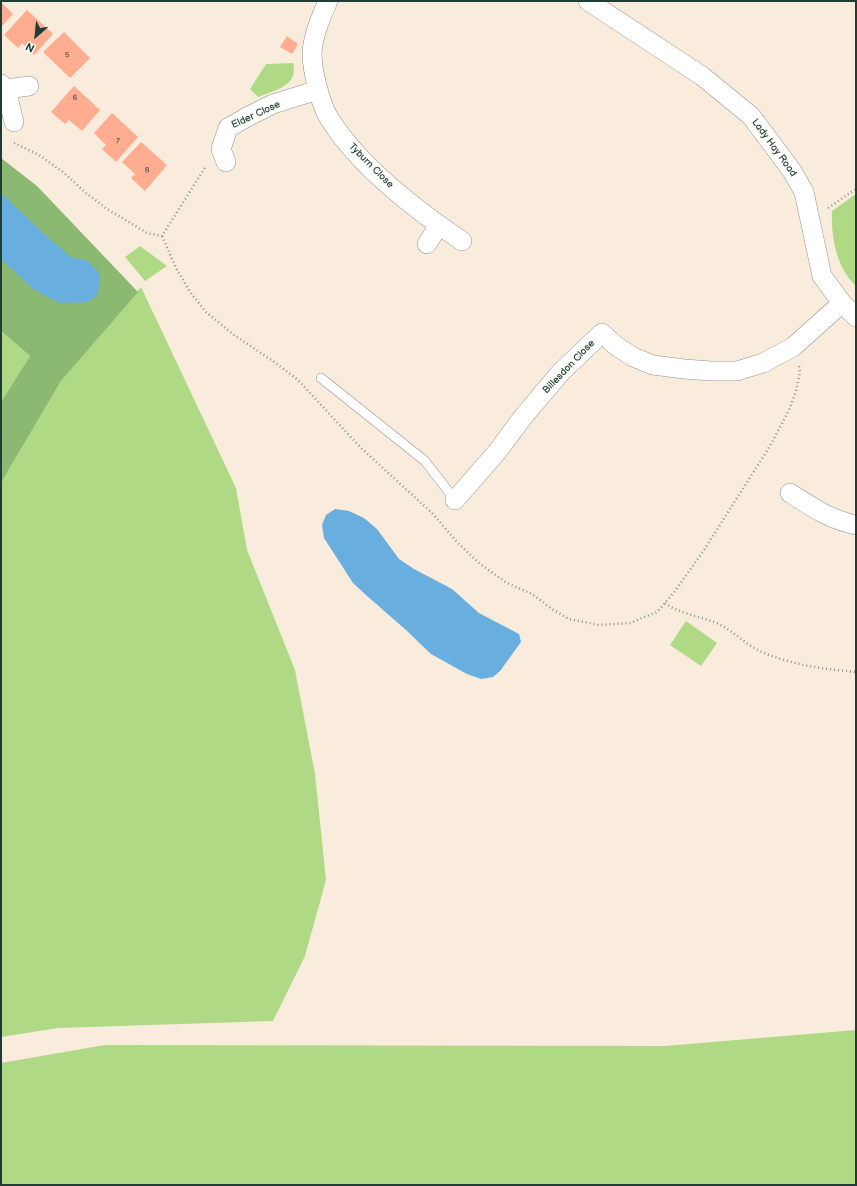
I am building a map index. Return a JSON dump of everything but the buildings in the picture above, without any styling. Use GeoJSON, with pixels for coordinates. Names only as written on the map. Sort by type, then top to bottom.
{"type":"FeatureCollection","features":[{"type":"Feature","properties":{"kind":"street","name":"Tyburn Close"},"geometry":{"type":"LineString","coordinates":[[328,1],[312,53],[318,90],[328,117],[352,149],[380,178],[439,225],[462,241]]}},
{"type":"Feature","properties":{"kind":"street","name":"Lady Hay Road"},"geometry":{"type":"LineString","coordinates":[[588,1],[702,76],[751,116],[796,178],[804,192],[822,276],[842,303],[856,316]]}},
{"type":"Feature","properties":{"kind":"street"},"geometry":{"type":"LineString","coordinates":[[12,131],[3,87],[29,86]]}},
{"type":"Feature","properties":{"kind":"street","name":"Elder Close"},"geometry":{"type":"LineString","coordinates":[[224,155],[228,128],[273,104],[318,90]]}},
{"type":"Feature","properties":{"kind":"street"},"geometry":{"type":"LineString","coordinates":[[428,244],[439,225]]}},
{"type":"Feature","properties":{"kind":"street","name":"Billesdon Close"},"geometry":{"type":"LineString","coordinates":[[455,500],[497,452],[523,416],[561,372],[602,333],[615,345],[633,357],[653,365],[691,370],[737,370],[763,363],[793,347],[842,303]]}},
{"type":"Feature","properties":{"kind":"street"},"geometry":{"type":"LineString","coordinates":[[790,493],[817,511],[840,522],[856,525]]}},
{"type":"Feature","properties":{"kind":"lane"},"geometry":{"type":"LineString","coordinates":[[321,378],[425,461],[455,500]]}},
{"type":"Feature","properties":{"kind":"path"},"geometry":{"type":"LineString","coordinates":[[12,131],[19,146],[39,156],[63,172],[86,193],[107,209],[147,233],[162,236],[212,157],[224,155]]}},
{"type":"Feature","properties":{"kind":"path"},"geometry":{"type":"LineString","coordinates":[[810,220],[856,189]]}},
{"type":"Feature","properties":{"kind":"path"},"geometry":{"type":"LineString","coordinates":[[665,603],[674,610],[720,624],[745,643],[760,652],[790,662],[856,672]]}},
{"type":"Feature","properties":{"kind":"green space"},"geometry":{"type":"Polygon","coordinates":[[[293,63],[294,71],[292,77],[284,86],[258,97],[250,89],[266,64],[293,63]]]}},
{"type":"Feature","properties":{"kind":"green space"},"geometry":{"type":"Polygon","coordinates":[[[1,158],[37,186],[138,292],[61,381],[1,483],[1,402],[30,356],[1,331],[1,158]]]}},
{"type":"Feature","properties":{"kind":"green space"},"geometry":{"type":"Polygon","coordinates":[[[856,194],[856,286],[849,278],[839,261],[834,241],[832,211],[856,194]]]}},
{"type":"Feature","properties":{"kind":"green space"},"geometry":{"type":"Polygon","coordinates":[[[140,246],[167,266],[145,281],[125,257],[140,246]]]}},
{"type":"Feature","properties":{"kind":"green space"},"geometry":{"type":"Polygon","coordinates":[[[141,287],[236,488],[247,550],[295,670],[315,774],[326,880],[305,956],[273,1021],[58,1028],[1,1037],[1,483],[61,381],[141,287]]]}},
{"type":"Feature","properties":{"kind":"green space"},"geometry":{"type":"Polygon","coordinates":[[[1,331],[30,356],[1,402],[1,331]]]}},
{"type":"Feature","properties":{"kind":"green space"},"geometry":{"type":"Polygon","coordinates":[[[686,621],[717,643],[701,666],[670,645],[686,621]]]}},
{"type":"Feature","properties":{"kind":"green space"},"geometry":{"type":"Polygon","coordinates":[[[856,1030],[856,1185],[1,1185],[1,1063],[105,1045],[665,1046],[856,1030]]]}},
{"type":"Feature","properties":{"kind":"water"},"geometry":{"type":"Polygon","coordinates":[[[1,193],[44,234],[71,257],[88,261],[100,274],[98,295],[87,302],[59,303],[33,289],[1,259],[1,193]]]}},
{"type":"Feature","properties":{"kind":"water"},"geometry":{"type":"Polygon","coordinates":[[[335,509],[349,511],[364,518],[377,529],[399,559],[414,569],[452,589],[479,613],[519,634],[521,642],[500,671],[493,677],[481,679],[467,674],[431,654],[353,583],[324,538],[322,525],[326,515],[335,509]]]}}]}
